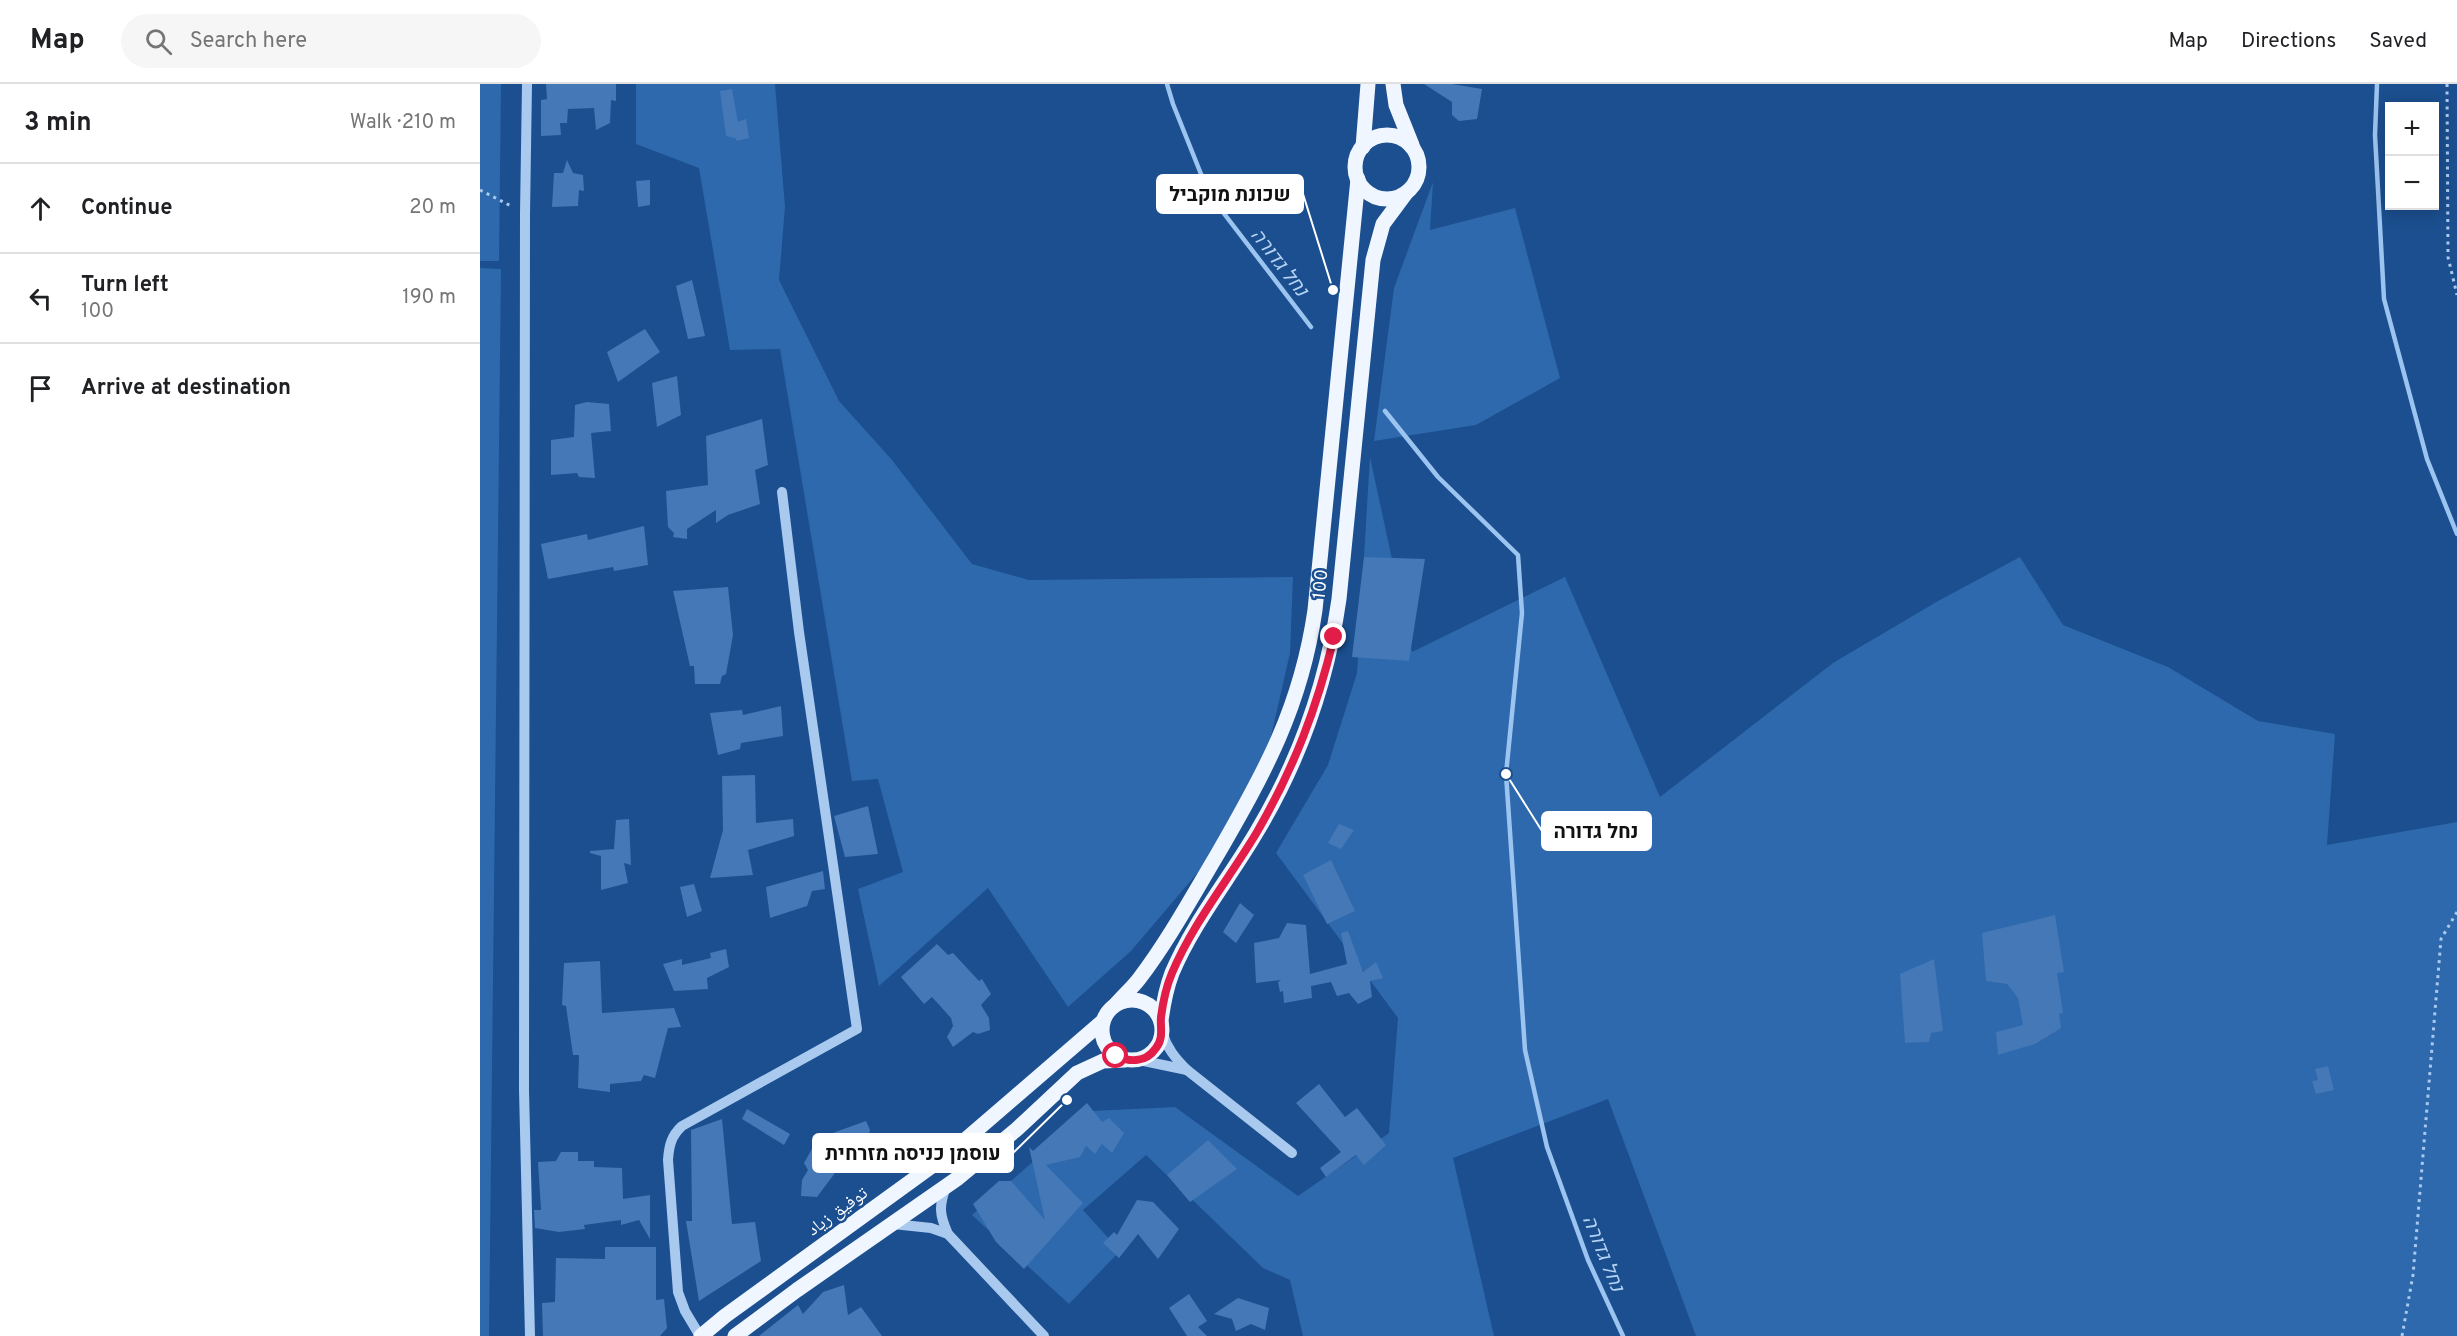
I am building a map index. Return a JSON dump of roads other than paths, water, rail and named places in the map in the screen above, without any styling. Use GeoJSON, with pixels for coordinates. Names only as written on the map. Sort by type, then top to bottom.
{"type":"FeatureCollection","features":[{"type":"Feature","properties":{"kind":"main road"},"geometry":{"type":"LineString","coordinates":[[1368,84],[1363,147],[1356,164],[1358,179],[1368,192],[1387,199],[1406,193],[1418,177],[1419,167],[1418,157],[1396,105],[1393,84]]}},
{"type":"Feature","properties":{"kind":"main road"},"geometry":{"type":"LineString","coordinates":[[1363,147],[1374,138],[1384,135],[1405,140],[1413,148]]}},
{"type":"Feature","properties":{"kind":"main road","name":"100"},"geometry":{"type":"LineString","coordinates":[[1117,1003],[1138,981],[1152,961],[1190,902],[1252,794],[1281,736],[1303,672],[1315,610],[1358,179]]}},
{"type":"Feature","properties":{"kind":"main road","name":"100"},"geometry":{"type":"LineString","coordinates":[[1161,1027],[1166,992],[1172,973],[1195,930],[1274,803],[1300,749],[1318,696],[1334,637],[1339,599],[1372,260],[1383,224],[1406,193]]}},
{"type":"Feature","properties":{"kind":"main road"},"geometry":{"type":"LineString","coordinates":[[735,1336],[946,1186],[1017,1129],[1077,1073],[1103,1061],[1132,1060],[1156,1049],[1161,1027],[1151,1007],[1143,1002],[1126,1000],[1111,1008],[1102,1022],[1101,1032],[1108,1050],[1132,1060]]}},
{"type":"Feature","properties":{"kind":"main road","name":"توفيق زياد"},"geometry":{"type":"LineString","coordinates":[[701,1336],[725,1316],[950,1153],[1102,1022]]}},
{"type":"Feature","properties":{"kind":"street"},"geometry":{"type":"LineString","coordinates":[[527,84],[524,1090],[530,1336]]}},
{"type":"Feature","properties":{"kind":"street"},"geometry":{"type":"LineString","coordinates":[[701,1336],[685,1311],[678,1292],[668,1160],[669,1145],[674,1133],[682,1126],[857,1029],[799,632],[782,492]]}},
{"type":"Feature","properties":{"kind":"street"},"geometry":{"type":"LineString","coordinates":[[1161,1027],[1169,1051],[1187,1071],[1293,1153]]}},
{"type":"Feature","properties":{"kind":"street"},"geometry":{"type":"LineString","coordinates":[[1132,1060],[1187,1071]]}},
{"type":"Feature","properties":{"kind":"street"},"geometry":{"type":"LineString","coordinates":[[946,1186],[940,1204],[942,1221],[948,1234],[1044,1336]]}},
{"type":"Feature","properties":{"kind":"street"},"geometry":{"type":"LineString","coordinates":[[893,1224],[931,1228],[948,1234]]}},
{"type":"Feature","properties":{"kind":"waterway","name":"נחל גדורה"},"geometry":{"type":"LineString","coordinates":[[1167,84],[1209,194],[1311,327]]}},
{"type":"Feature","properties":{"kind":"waterway"},"geometry":{"type":"LineString","coordinates":[[2377,84],[2375,135],[2384,299],[2427,459],[2457,534]]}},
{"type":"Feature","properties":{"kind":"waterway","name":"נחל גדורה"},"geometry":{"type":"LineString","coordinates":[[1385,411],[1438,477],[1518,555],[1522,613],[1506,774],[1525,1050],[1547,1147],[1588,1260],[1623,1336]]}},
{"type":"Feature","properties":{"kind":"place","name":"שכונת מוקביל"},"geometry":{"type":"Point","coordinates":[1333,290]}},
{"type":"Feature","properties":{"kind":"place","name":"נחל גדורה"},"geometry":{"type":"Point","coordinates":[1506,774]}},
{"type":"Feature","properties":{"kind":"place","name":"עוסמן כניסה מזרחית"},"geometry":{"type":"Point","coordinates":[1067,1100]}}]}
